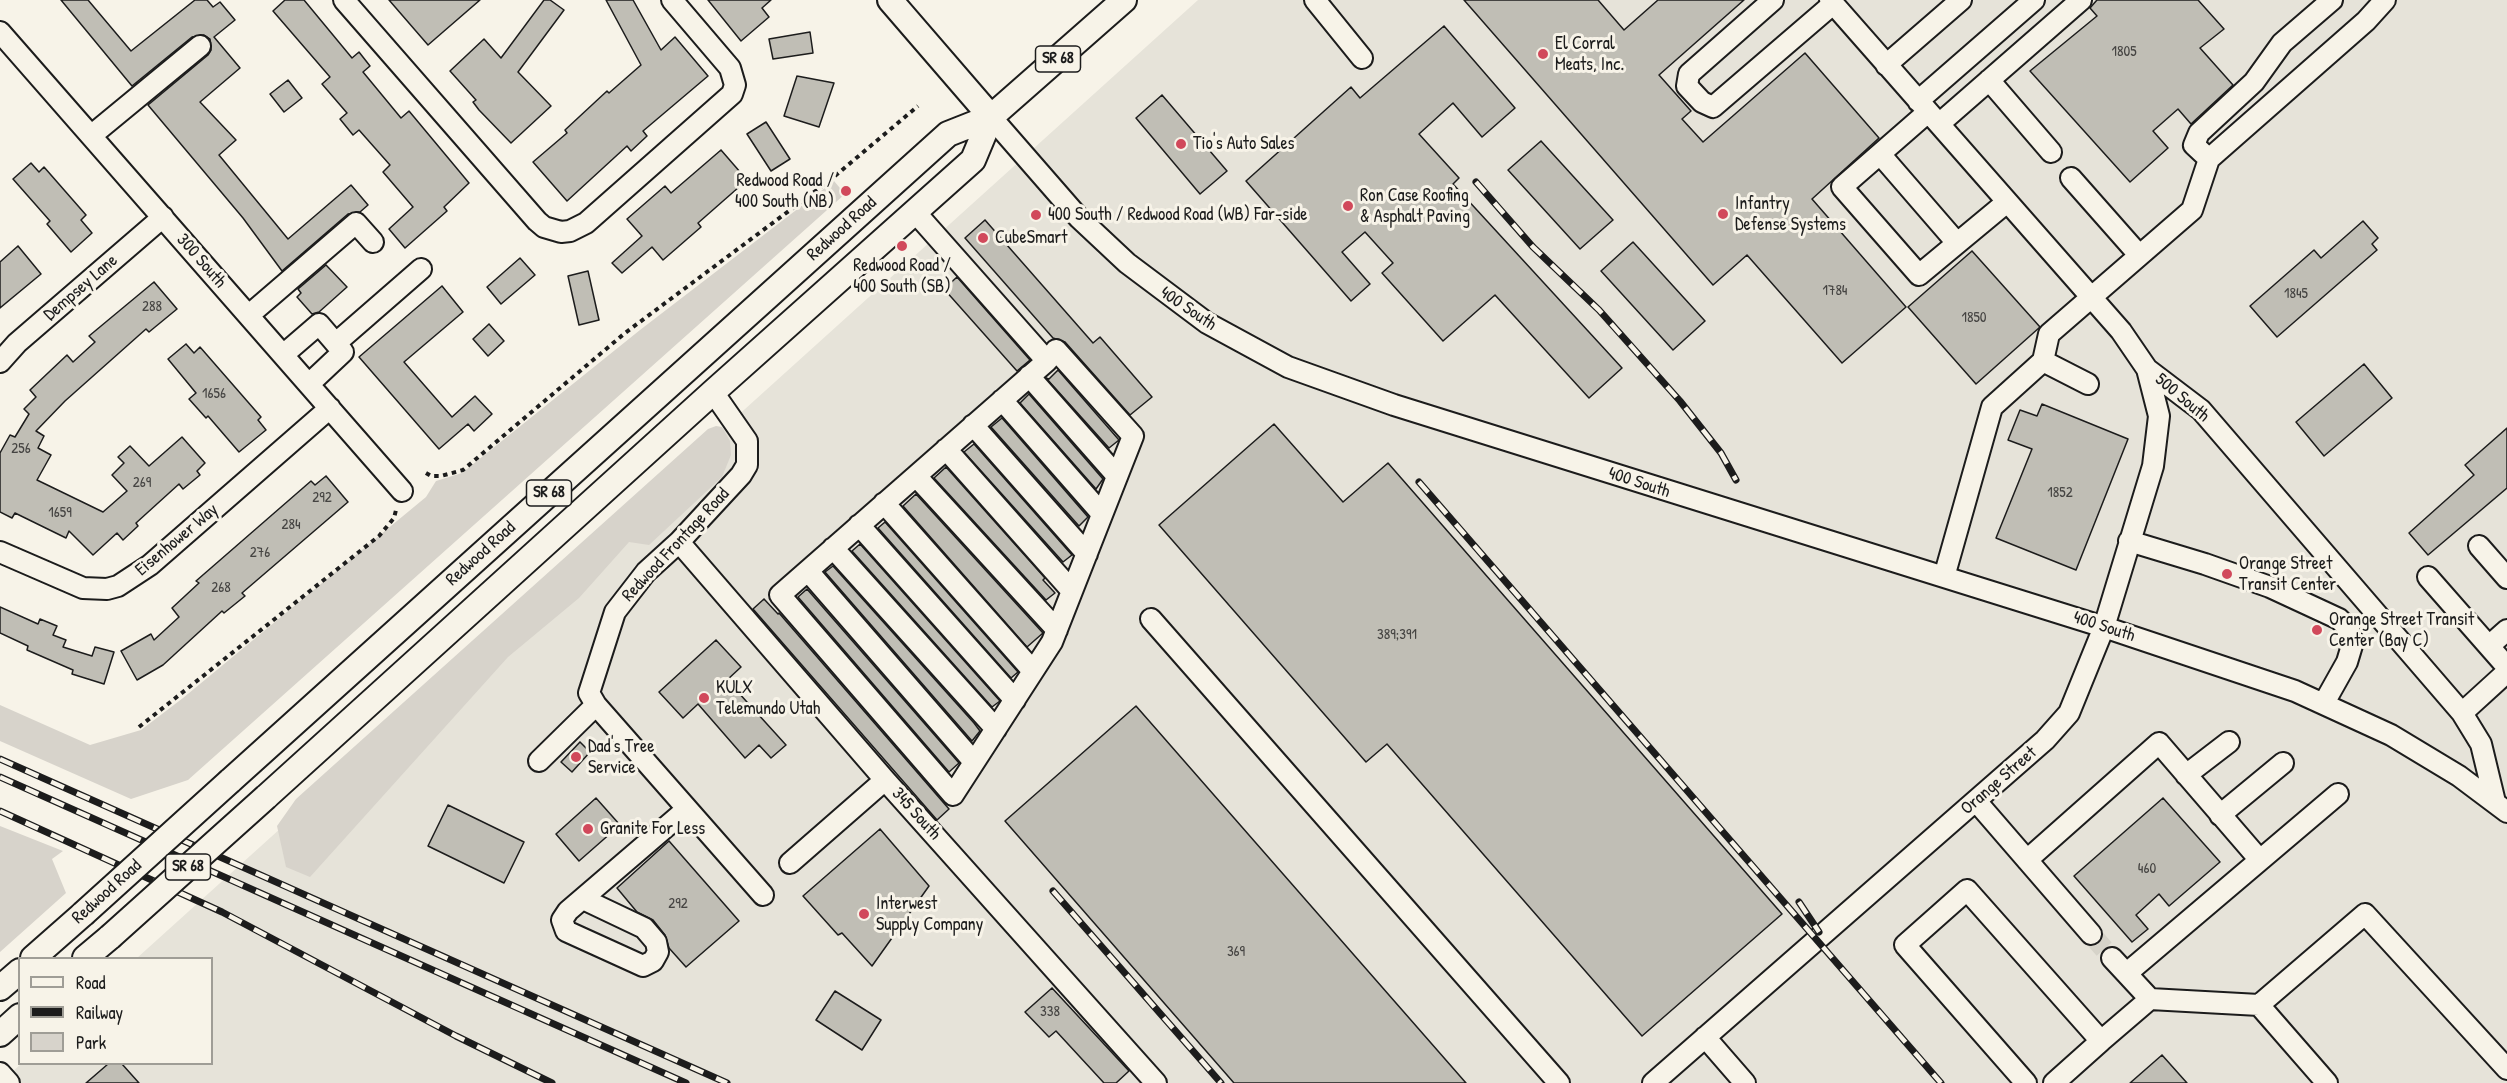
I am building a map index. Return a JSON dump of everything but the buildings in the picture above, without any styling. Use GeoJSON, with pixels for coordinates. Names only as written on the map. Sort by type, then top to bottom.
{"type":"FeatureCollection","features":[{"type":"Feature","properties":{"kind":"main road","name":"400 South"},"geometry":{"type":"LineString","coordinates":[[890,0],[992,117]]}},
{"type":"Feature","properties":{"kind":"main road","name":"Redwood Road"},"geometry":{"type":"LineString","coordinates":[[34,957],[948,134],[992,117],[1124,0]]}},
{"type":"Feature","properties":{"kind":"main road","name":"Redwood Road"},"geometry":{"type":"LineString","coordinates":[[86,957],[712,392],[973,160],[992,117]]}},
{"type":"Feature","properties":{"kind":"main road"},"geometry":{"type":"LineString","coordinates":[[0,988],[18,973]]}},
{"type":"Feature","properties":{"kind":"main road"},"geometry":{"type":"LineString","coordinates":[[0,1034],[18,1018]]}},
{"type":"Feature","properties":{"kind":"street"},"geometry":{"type":"LineString","coordinates":[[344,0],[537,221],[552,230],[561,232],[570,231],[586,223],[732,94],[735,85],[730,68],[672,0]]}},
{"type":"Feature","properties":{"kind":"street"},"geometry":{"type":"LineString","coordinates":[[1315,0],[1362,58]]}},
{"type":"Feature","properties":{"kind":"street"},"geometry":{"type":"LineString","coordinates":[[1773,0],[1689,74],[1687,86],[1702,102],[1713,106],[1831,2]]}},
{"type":"Feature","properties":{"kind":"street"},"geometry":{"type":"LineString","coordinates":[[1886,64],[1961,0]]}},
{"type":"Feature","properties":{"kind":"street"},"geometry":{"type":"LineString","coordinates":[[2007,202],[1919,275],[1842,187],[1928,112],[2034,0]]}},
{"type":"Feature","properties":{"kind":"street"},"geometry":{"type":"LineString","coordinates":[[1928,112],[1989,80],[2081,0]]}},
{"type":"Feature","properties":{"kind":"street"},"geometry":{"type":"LineString","coordinates":[[2209,159],[2194,145],[2199,133],[2254,82],[2282,43],[2332,0]]}},
{"type":"Feature","properties":{"kind":"street"},"geometry":{"type":"LineString","coordinates":[[1944,577],[1992,407],[2043,362],[2049,334],[2192,210],[2209,159],[2366,21],[2385,0]]}},
{"type":"Feature","properties":{"kind":"street","name":"500 South"},"geometry":{"type":"LineString","coordinates":[[1831,2],[2131,343],[2147,369],[2201,410],[2462,713],[2481,744],[2501,807]]}},
{"type":"Feature","properties":{"kind":"street","name":"300 South"},"geometry":{"type":"LineString","coordinates":[[0,32],[402,491]]}},
{"type":"Feature","properties":{"kind":"street"},"geometry":{"type":"LineString","coordinates":[[92,135],[200,45]]}},
{"type":"Feature","properties":{"kind":"street"},"geometry":{"type":"LineString","coordinates":[[1989,80],[2051,152]]}},
{"type":"Feature","properties":{"kind":"street","name":"400 South"},"geometry":{"type":"LineString","coordinates":[[992,117],[1079,218],[1127,263],[1207,323],[1288,367],[1417,412],[2104,627],[2265,680],[2324,703],[2407,744],[2501,807]]}},
{"type":"Feature","properties":{"kind":"street"},"geometry":{"type":"LineString","coordinates":[[1880,154],[1958,243]]}},
{"type":"Feature","properties":{"kind":"street"},"geometry":{"type":"LineString","coordinates":[[2071,178],[2139,255]]}},
{"type":"Feature","properties":{"kind":"street"},"geometry":{"type":"LineString","coordinates":[[915,212],[1047,361]]}},
{"type":"Feature","properties":{"kind":"street","name":"Dempsey Lane"},"geometry":{"type":"LineString","coordinates":[[0,362],[17,343],[163,217]]}},
{"type":"Feature","properties":{"kind":"street"},"geometry":{"type":"LineString","coordinates":[[249,315],[356,223],[373,242]]}},
{"type":"Feature","properties":{"kind":"street"},"geometry":{"type":"LineString","coordinates":[[336,343],[421,268]]}},
{"type":"Feature","properties":{"kind":"street"},"geometry":{"type":"LineString","coordinates":[[283,355],[319,324],[343,352],[309,384]]}},
{"type":"Feature","properties":{"kind":"street"},"geometry":{"type":"LineString","coordinates":[[1056,350],[1133,436],[1057,630],[1034,671],[953,795],[780,595],[1047,361],[1056,350]]}},
{"type":"Feature","properties":{"kind":"street"},"geometry":{"type":"LineString","coordinates":[[2043,362],[2088,384]]}},
{"type":"Feature","properties":{"kind":"street","name":"Orange Street"},"geometry":{"type":"LineString","coordinates":[[1653,1083],[2045,740],[2069,713],[2104,627],[2153,466],[2159,429],[2157,402],[2147,369]]}},
{"type":"Feature","properties":{"kind":"street"},"geometry":{"type":"LineString","coordinates":[[1029,376],[1117,476]]}},
{"type":"Feature","properties":{"kind":"street","name":"Redwood Frontage Road"},"geometry":{"type":"LineString","coordinates":[[596,705],[589,693],[601,649],[615,612],[646,572],[679,542],[741,475],[747,465],[747,441],[712,392]]}},
{"type":"Feature","properties":{"kind":"street"},"geometry":{"type":"LineString","coordinates":[[1002,400],[1102,514]]}},
{"type":"Feature","properties":{"kind":"street","name":"Eisenhower Way"},"geometry":{"type":"LineString","coordinates":[[0,552],[83,588],[107,590],[118,586],[150,565],[330,408]]}},
{"type":"Feature","properties":{"kind":"street"},"geometry":{"type":"LineString","coordinates":[[973,425],[1087,554]]}},
{"type":"Feature","properties":{"kind":"street"},"geometry":{"type":"LineString","coordinates":[[946,449],[1072,591]]}},
{"type":"Feature","properties":{"kind":"street"},"geometry":{"type":"LineString","coordinates":[[916,476],[1057,630]]}},
{"type":"Feature","properties":{"kind":"street"},"geometry":{"type":"LineString","coordinates":[[884,503],[1034,671]]}},
{"type":"Feature","properties":{"kind":"street"},"geometry":{"type":"LineString","coordinates":[[859,525],[1015,700]]}},
{"type":"Feature","properties":{"kind":"street","name":"345 South"},"geometry":{"type":"LineString","coordinates":[[679,542],[885,780],[1156,1083]]}},
{"type":"Feature","properties":{"kind":"street"},"geometry":{"type":"LineString","coordinates":[[2129,542],[2205,564],[2270,587],[2339,619],[2349,629],[2353,642],[2347,662],[2324,703]]}},
{"type":"Feature","properties":{"kind":"street"},"geometry":{"type":"LineString","coordinates":[[2479,546],[2507,578]]}},
{"type":"Feature","properties":{"kind":"street"},"geometry":{"type":"LineString","coordinates":[[833,548],[996,729]]}},
{"type":"Feature","properties":{"kind":"street"},"geometry":{"type":"LineString","coordinates":[[808,571],[974,762]]}},
{"type":"Feature","properties":{"kind":"street"},"geometry":{"type":"LineString","coordinates":[[2428,577],[2507,667]]}},
{"type":"Feature","properties":{"kind":"street"},"geometry":{"type":"LineString","coordinates":[[1151,618],[1560,1083]]}},
{"type":"Feature","properties":{"kind":"street"},"geometry":{"type":"LineString","coordinates":[[2489,646],[2507,630]]}},
{"type":"Feature","properties":{"kind":"street"},"geometry":{"type":"LineString","coordinates":[[2462,713],[2507,672]]}},
{"type":"Feature","properties":{"kind":"street"},"geometry":{"type":"LineString","coordinates":[[539,761],[596,705],[763,895]]}},
{"type":"Feature","properties":{"kind":"street"},"geometry":{"type":"LineString","coordinates":[[2186,775],[2229,742]]}},
{"type":"Feature","properties":{"kind":"street"},"geometry":{"type":"LineString","coordinates":[[2027,860],[2159,743],[2259,859]]}},
{"type":"Feature","properties":{"kind":"street"},"geometry":{"type":"LineString","coordinates":[[2220,815],[2283,763]]}},
{"type":"Feature","properties":{"kind":"street"},"geometry":{"type":"LineString","coordinates":[[790,862],[885,780]]}},
{"type":"Feature","properties":{"kind":"street"},"geometry":{"type":"LineString","coordinates":[[2127,973],[2338,794]]}},
{"type":"Feature","properties":{"kind":"street"},"geometry":{"type":"LineString","coordinates":[[1976,801],[2091,934]]}},
{"type":"Feature","properties":{"kind":"street"},"geometry":{"type":"LineString","coordinates":[[583,899],[644,928],[656,942],[658,952],[653,961],[643,966],[566,931],[562,920],[583,899],[687,809]]}},
{"type":"Feature","properties":{"kind":"street"},"geometry":{"type":"LineString","coordinates":[[2026,1083],[1905,945],[1967,890],[2101,1041]]}},
{"type":"Feature","properties":{"kind":"street"},"geometry":{"type":"LineString","coordinates":[[2054,1083],[2150,999],[2259,1005],[2365,914],[2497,1043],[2507,1069]]}},
{"type":"Feature","properties":{"kind":"street"},"geometry":{"type":"LineString","coordinates":[[2112,958],[2150,999]]}},
{"type":"Feature","properties":{"kind":"street"},"geometry":{"type":"LineString","coordinates":[[2259,1005],[2327,1083]]}},
{"type":"Feature","properties":{"kind":"street"},"geometry":{"type":"LineString","coordinates":[[1705,1037],[1745,1083]]}},
{"type":"Feature","properties":{"kind":"street"},"geometry":{"type":"LineString","coordinates":[[0,1073],[9,1083]]}},
{"type":"Feature","properties":{"kind":"path"},"geometry":{"type":"LineString","coordinates":[[426,474],[431,477],[441,476],[463,470],[625,333],[829,181],[918,106]]}},
{"type":"Feature","properties":{"kind":"path"},"geometry":{"type":"LineString","coordinates":[[139,727],[379,537],[394,518],[396,510]]}},
{"type":"Feature","properties":{"kind":"shaded area"},"geometry":{"type":"Polygon","coordinates":[[[1198,0],[2507,0],[2507,1083],[0,1083],[20,1065],[213,1065],[213,957],[138,957],[1198,0]]]}},
{"type":"Feature","properties":{"kind":"green space"},"geometry":{"type":"Polygon","coordinates":[[[834,181],[845,194],[188,780],[131,799],[0,741],[0,705],[90,745],[141,730],[183,698],[426,497],[436,481],[462,473],[640,330],[834,181]]]}},
{"type":"Feature","properties":{"kind":"green space"},"geometry":{"type":"Polygon","coordinates":[[[716,426],[722,427],[730,441],[731,455],[722,477],[649,545],[629,542],[579,598],[508,657],[310,877],[286,867],[277,826],[296,799],[708,429],[716,426]]]}},
{"type":"Feature","properties":{"kind":"green space"},"geometry":{"type":"Polygon","coordinates":[[[0,826],[63,851],[52,859],[66,893],[0,952],[0,826]]]}},
{"type":"Feature","properties":{"kind":"tunnel"},"geometry":{"type":"LineString","coordinates":[[2091,934],[2112,958]]}},
{"type":"Feature","properties":{"kind":"railway"},"geometry":{"type":"LineString","coordinates":[[1476,182],[1533,247],[1599,310],[1680,401],[1721,453],[1736,480]]}},
{"type":"Feature","properties":{"kind":"railway"},"geometry":{"type":"LineString","coordinates":[[1419,482],[1941,1083]]}},
{"type":"Feature","properties":{"kind":"railway"},"geometry":{"type":"LineString","coordinates":[[0,759],[727,1083]]}},
{"type":"Feature","properties":{"kind":"railway"},"geometry":{"type":"LineString","coordinates":[[0,777],[686,1083]]}},
{"type":"Feature","properties":{"kind":"railway"},"geometry":{"type":"LineString","coordinates":[[0,811],[222,912],[456,1036],[552,1083]]}},
{"type":"Feature","properties":{"kind":"railway"},"geometry":{"type":"LineString","coordinates":[[1053,891],[1221,1083]]}},
{"type":"Feature","properties":{"kind":"railway"},"geometry":{"type":"LineString","coordinates":[[1799,902],[1819,932]]}},
{"type":"Feature","properties":{"kind":"place","name":"El Corral Meats, Inc."},"geometry":{"type":"Point","coordinates":[1543,54]}},
{"type":"Feature","properties":{"kind":"place","name":"Tio's Auto Sales"},"geometry":{"type":"Point","coordinates":[1181,144]}},
{"type":"Feature","properties":{"kind":"place","name":"Redwood Road / 400 South (NB)"},"geometry":{"type":"Point","coordinates":[846,191]}},
{"type":"Feature","properties":{"kind":"place","name":"Ron Case Roofing & Asphalt Paving"},"geometry":{"type":"Point","coordinates":[1348,206]}},
{"type":"Feature","properties":{"kind":"place","name":"Infantry Defense Systems"},"geometry":{"type":"Point","coordinates":[1723,214]}},
{"type":"Feature","properties":{"kind":"place","name":"400 South / Redwood Road (WB) Far-side"},"geometry":{"type":"Point","coordinates":[1036,215]}},
{"type":"Feature","properties":{"kind":"place","name":"CubeSmart"},"geometry":{"type":"Point","coordinates":[983,238]}},
{"type":"Feature","properties":{"kind":"place","name":"Redwood Road / 400 South (SB)"},"geometry":{"type":"Point","coordinates":[902,246]}},
{"type":"Feature","properties":{"kind":"place","name":"Orange Street Transit Center"},"geometry":{"type":"Point","coordinates":[2227,574]}},
{"type":"Feature","properties":{"kind":"place","name":"Orange Street Transit Center (Bay C)"},"geometry":{"type":"Point","coordinates":[2317,630]}},
{"type":"Feature","properties":{"kind":"place","name":"KULX Telemundo Utah"},"geometry":{"type":"Point","coordinates":[704,698]}},
{"type":"Feature","properties":{"kind":"place","name":"Dad's Tree Service"},"geometry":{"type":"Point","coordinates":[576,757]}},
{"type":"Feature","properties":{"kind":"place","name":"Granite For Less"},"geometry":{"type":"Point","coordinates":[588,829]}},
{"type":"Feature","properties":{"kind":"place","name":"Interwest Supply Company"},"geometry":{"type":"Point","coordinates":[864,914]}}]}
